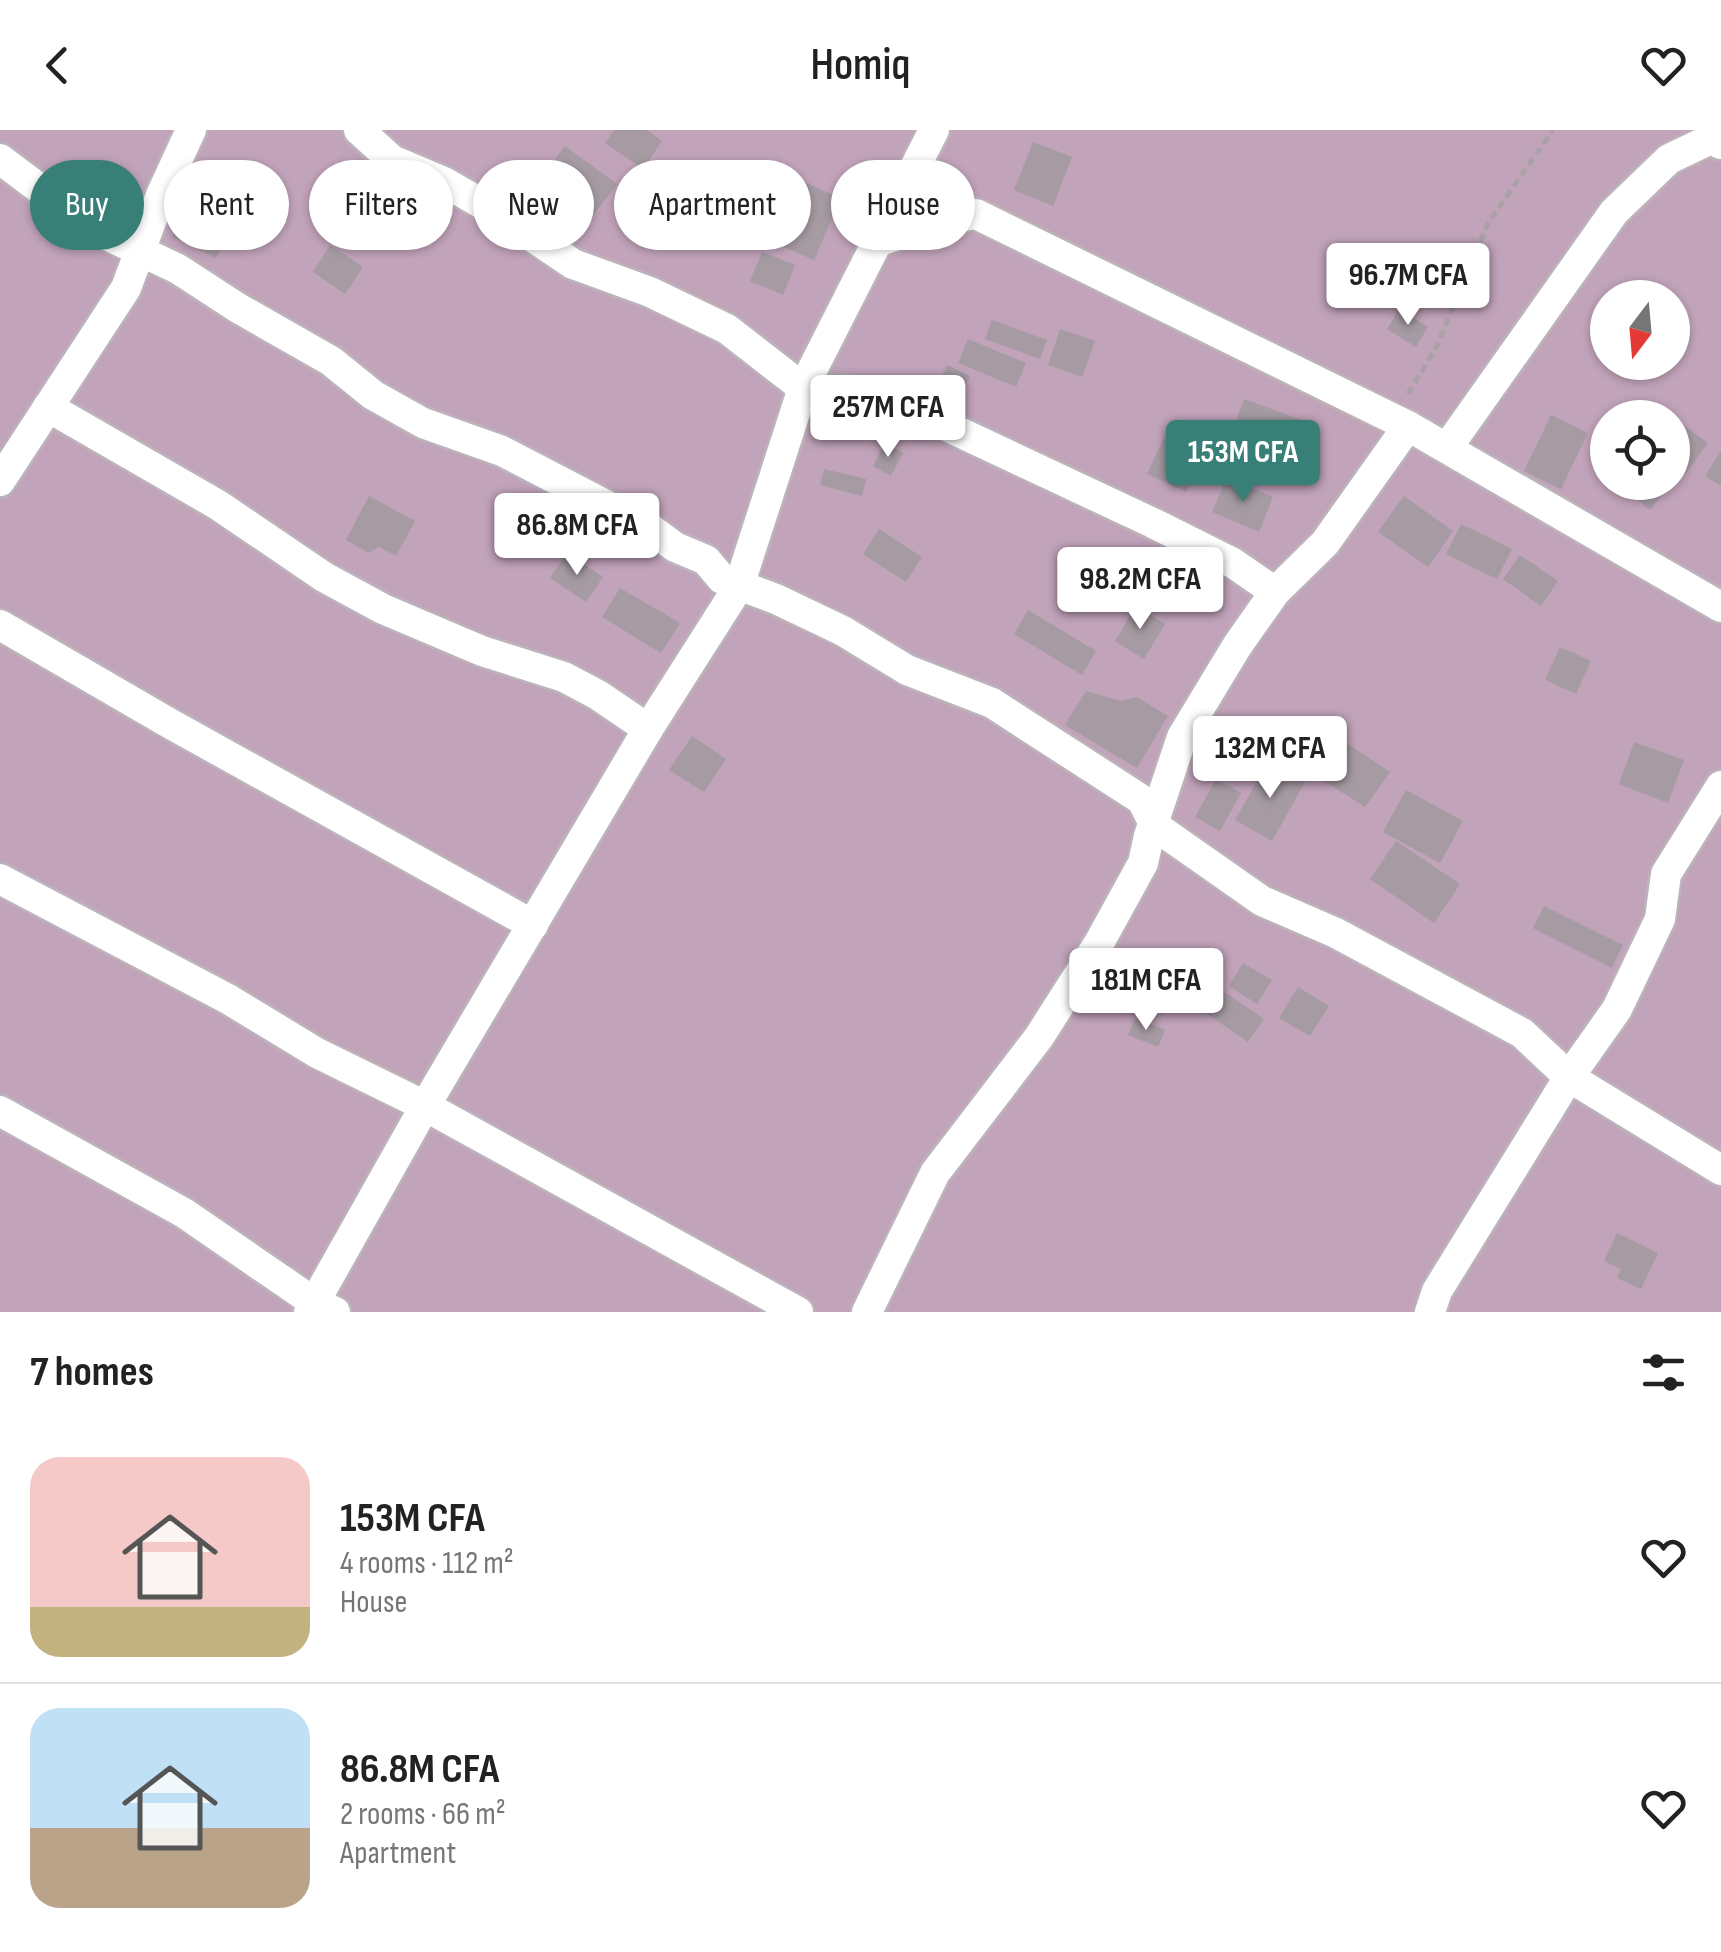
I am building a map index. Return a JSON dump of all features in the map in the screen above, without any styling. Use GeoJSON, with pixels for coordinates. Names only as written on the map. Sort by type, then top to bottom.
{"type":"FeatureCollection","features":[{"type":"Feature","properties":{"kind":"street"},"geometry":{"type":"LineString","coordinates":[[144,238],[191,130]]}},
{"type":"Feature","properties":{"kind":"street"},"geometry":{"type":"LineString","coordinates":[[359,130],[392,160],[444,182],[491,209],[573,264],[650,292],[727,329],[803,388],[878,394],[1185,539],[1233,563],[1275,592]]}},
{"type":"Feature","properties":{"kind":"street"},"geometry":{"type":"LineString","coordinates":[[918,160],[934,130]]}},
{"type":"Feature","properties":{"kind":"street"},"geometry":{"type":"LineString","coordinates":[[1447,448],[1614,212],[1668,159],[1711,139],[1721,144]]}},
{"type":"Feature","properties":{"kind":"street"},"geometry":{"type":"LineString","coordinates":[[0,159],[30,182]]}},
{"type":"Feature","properties":{"kind":"street"},"geometry":{"type":"LineString","coordinates":[[975,214],[1401,422],[1721,607]]}},
{"type":"Feature","properties":{"kind":"street"},"geometry":{"type":"LineString","coordinates":[[0,482],[126,288],[139,250]]}},
{"type":"Feature","properties":{"kind":"street"},"geometry":{"type":"LineString","coordinates":[[141,250],[332,361],[373,395],[423,423],[502,451],[648,528],[675,547],[706,560],[722,579],[844,631],[907,670],[992,704],[1142,800],[1155,826],[1262,902],[1336,933],[1522,1034],[1569,1078],[1721,1170]]}},
{"type":"Feature","properties":{"kind":"street"},"geometry":{"type":"LineString","coordinates":[[0,1111],[184,1213],[320,1309],[425,1106],[648,729],[740,586],[803,388],[871,250]]}},
{"type":"Feature","properties":{"kind":"street"},"geometry":{"type":"LineString","coordinates":[[48,407],[218,506],[324,576],[383,609],[482,651],[564,677],[648,729]]}},
{"type":"Feature","properties":{"kind":"street"},"geometry":{"type":"LineString","coordinates":[[867,1312],[935,1173],[1040,1038],[1144,863],[1182,736],[1275,592],[1324,544],[1401,422]]}},
{"type":"Feature","properties":{"kind":"street"},"geometry":{"type":"LineString","coordinates":[[0,625],[269,780],[533,925]]}},
{"type":"Feature","properties":{"kind":"street"},"geometry":{"type":"LineString","coordinates":[[1430,1312],[1437,1291],[1569,1078],[1617,1009],[1660,919],[1666,874],[1721,786]]}},
{"type":"Feature","properties":{"kind":"street"},"geometry":{"type":"LineString","coordinates":[[0,879],[228,999],[317,1053],[425,1106],[798,1312]]}},
{"type":"Feature","properties":{"kind":"path"},"geometry":{"type":"LineString","coordinates":[[1401,422],[1488,223],[1554,130]]}},
{"type":"Feature","properties":{"kind":"shaded area"},"geometry":{"type":"Polygon","coordinates":[[[0,130],[1721,130],[1721,1312],[0,1312],[0,130]]]}},
{"type":"Feature","properties":{"kind":"building"},"geometry":{"type":"Polygon","coordinates":[[[614,130],[647,130],[662,141],[649,160],[630,160],[605,143],[614,130]]]}},
{"type":"Feature","properties":{"kind":"building"},"geometry":{"type":"Polygon","coordinates":[[[1033,142],[1072,157],[1053,206],[1014,190],[1033,142]]]}},
{"type":"Feature","properties":{"kind":"building"},"geometry":{"type":"Polygon","coordinates":[[[565,146],[584,160],[554,160],[565,146]]]}},
{"type":"Feature","properties":{"kind":"building"},"geometry":{"type":"Polygon","coordinates":[[[594,167],[614,182],[614,188],[594,214],[594,167]]]}},
{"type":"Feature","properties":{"kind":"building"},"geometry":{"type":"Polygon","coordinates":[[[811,185],[831,194],[831,221],[814,260],[791,250],[811,250],[811,185]]]}},
{"type":"Feature","properties":{"kind":"building"},"geometry":{"type":"Polygon","coordinates":[[[199,250],[220,250],[216,258],[199,250]]]}},
{"type":"Feature","properties":{"kind":"building"},"geometry":{"type":"Polygon","coordinates":[[[327,250],[338,250],[363,267],[345,294],[313,272],[327,250]]]}},
{"type":"Feature","properties":{"kind":"building"},"geometry":{"type":"Polygon","coordinates":[[[762,252],[795,265],[783,295],[750,281],[762,252]]]}},
{"type":"Feature","properties":{"kind":"building"},"geometry":{"type":"Polygon","coordinates":[[[1399,309],[1428,327],[1416,347],[1387,329],[1399,309]]]}},
{"type":"Feature","properties":{"kind":"building"},"geometry":{"type":"Polygon","coordinates":[[[992,320],[1047,340],[1040,359],[985,339],[992,320]]]}},
{"type":"Feature","properties":{"kind":"building"},"geometry":{"type":"Polygon","coordinates":[[[1060,329],[1095,341],[1082,377],[1048,365],[1060,329]]]}},
{"type":"Feature","properties":{"kind":"building"},"geometry":{"type":"Polygon","coordinates":[[[968,339],[1026,363],[1016,387],[958,363],[968,339]]]}},
{"type":"Feature","properties":{"kind":"building"},"geometry":{"type":"Polygon","coordinates":[[[947,365],[970,376],[952,412],[930,402],[947,365]]]}},
{"type":"Feature","properties":{"kind":"building"},"geometry":{"type":"Polygon","coordinates":[[[1244,399],[1305,421],[1290,463],[1228,441],[1244,399]]]}},
{"type":"Feature","properties":{"kind":"building"},"geometry":{"type":"Polygon","coordinates":[[[1551,415],[1588,433],[1561,489],[1524,471],[1551,415]]]}},
{"type":"Feature","properties":{"kind":"building"},"geometry":{"type":"Polygon","coordinates":[[[1690,430],[1708,443],[1690,468],[1690,430]]]}},
{"type":"Feature","properties":{"kind":"building"},"geometry":{"type":"Polygon","coordinates":[[[1164,438],[1203,456],[1186,492],[1147,474],[1164,438]]]}},
{"type":"Feature","properties":{"kind":"building"},"geometry":{"type":"Polygon","coordinates":[[[885,443],[903,453],[891,476],[873,466],[885,443]]]}},
{"type":"Feature","properties":{"kind":"building"},"geometry":{"type":"Polygon","coordinates":[[[1721,450],[1721,486],[1705,476],[1721,450]]]}},
{"type":"Feature","properties":{"kind":"building"},"geometry":{"type":"Polygon","coordinates":[[[824,469],[866,479],[862,496],[820,485],[824,469]]]}},
{"type":"Feature","properties":{"kind":"building"},"geometry":{"type":"Polygon","coordinates":[[[1227,477],[1273,497],[1259,532],[1212,512],[1227,477]]]}},
{"type":"Feature","properties":{"kind":"building"},"geometry":{"type":"Polygon","coordinates":[[[369,496],[415,521],[396,556],[379,547],[369,553],[346,540],[369,496]]]}},
{"type":"Feature","properties":{"kind":"building"},"geometry":{"type":"Polygon","coordinates":[[[1404,496],[1453,531],[1428,567],[1378,532],[1404,496]]]}},
{"type":"Feature","properties":{"kind":"building"},"geometry":{"type":"Polygon","coordinates":[[[1638,500],[1658,500],[1650,510],[1638,500]]]}},
{"type":"Feature","properties":{"kind":"building"},"geometry":{"type":"Polygon","coordinates":[[[1461,524],[1512,549],[1497,579],[1446,554],[1461,524]]]}},
{"type":"Feature","properties":{"kind":"building"},"geometry":{"type":"Polygon","coordinates":[[[879,529],[922,557],[906,582],[863,554],[879,529]]]}},
{"type":"Feature","properties":{"kind":"building"},"geometry":{"type":"Polygon","coordinates":[[[567,553],[603,577],[586,602],[550,578],[567,553]]]}},
{"type":"Feature","properties":{"kind":"building"},"geometry":{"type":"Polygon","coordinates":[[[1520,555],[1558,581],[1541,606],[1503,579],[1520,555]]]}},
{"type":"Feature","properties":{"kind":"building"},"geometry":{"type":"Polygon","coordinates":[[[620,588],[680,623],[661,653],[602,617],[620,588]]]}},
{"type":"Feature","properties":{"kind":"building"},"geometry":{"type":"Polygon","coordinates":[[[1136,606],[1165,624],[1144,659],[1115,641],[1136,606]]]}},
{"type":"Feature","properties":{"kind":"building"},"geometry":{"type":"Polygon","coordinates":[[[1028,610],[1096,651],[1082,675],[1014,634],[1028,610]]]}},
{"type":"Feature","properties":{"kind":"building"},"geometry":{"type":"Polygon","coordinates":[[[1560,647],[1591,661],[1576,694],[1545,680],[1560,647]]]}},
{"type":"Feature","properties":{"kind":"building"},"geometry":{"type":"Polygon","coordinates":[[[1086,691],[1121,701],[1137,697],[1168,716],[1137,768],[1065,725],[1086,691]]]}},
{"type":"Feature","properties":{"kind":"building"},"geometry":{"type":"Polygon","coordinates":[[[692,736],[726,759],[704,792],[669,770],[692,736]]]}},
{"type":"Feature","properties":{"kind":"building"},"geometry":{"type":"Polygon","coordinates":[[[1634,742],[1684,760],[1668,803],[1619,784],[1634,742]]]}},
{"type":"Feature","properties":{"kind":"building"},"geometry":{"type":"Polygon","coordinates":[[[1347,743],[1390,772],[1365,807],[1321,779],[1347,743]]]}},
{"type":"Feature","properties":{"kind":"building"},"geometry":{"type":"Polygon","coordinates":[[[1268,761],[1305,782],[1272,841],[1235,820],[1268,761]]]}},
{"type":"Feature","properties":{"kind":"building"},"geometry":{"type":"Polygon","coordinates":[[[1216,779],[1241,793],[1220,831],[1195,817],[1216,779]]]}},
{"type":"Feature","properties":{"kind":"building"},"geometry":{"type":"Polygon","coordinates":[[[1406,790],[1463,821],[1440,863],[1383,832],[1406,790]]]}},
{"type":"Feature","properties":{"kind":"building"},"geometry":{"type":"Polygon","coordinates":[[[1396,841],[1460,884],[1434,923],[1370,879],[1396,841]]]}},
{"type":"Feature","properties":{"kind":"building"},"geometry":{"type":"Polygon","coordinates":[[[1544,906],[1623,945],[1612,968],[1533,928],[1544,906]]]}},
{"type":"Feature","properties":{"kind":"building"},"geometry":{"type":"Polygon","coordinates":[[[1243,963],[1272,980],[1257,1004],[1229,986],[1243,963]]]}},
{"type":"Feature","properties":{"kind":"building"},"geometry":{"type":"Polygon","coordinates":[[[1298,987],[1329,1006],[1310,1036],[1279,1018],[1298,987]]]}},
{"type":"Feature","properties":{"kind":"building"},"geometry":{"type":"Polygon","coordinates":[[[1223,991],[1264,1019],[1248,1042],[1207,1014],[1223,991]]]}},
{"type":"Feature","properties":{"kind":"building"},"geometry":{"type":"Polygon","coordinates":[[[1135,1018],[1165,1030],[1158,1047],[1128,1035],[1135,1018]]]}},
{"type":"Feature","properties":{"kind":"building"},"geometry":{"type":"Polygon","coordinates":[[[1617,1233],[1658,1253],[1641,1289],[1617,1278],[1621,1269],[1604,1261],[1617,1233]]]}}]}
